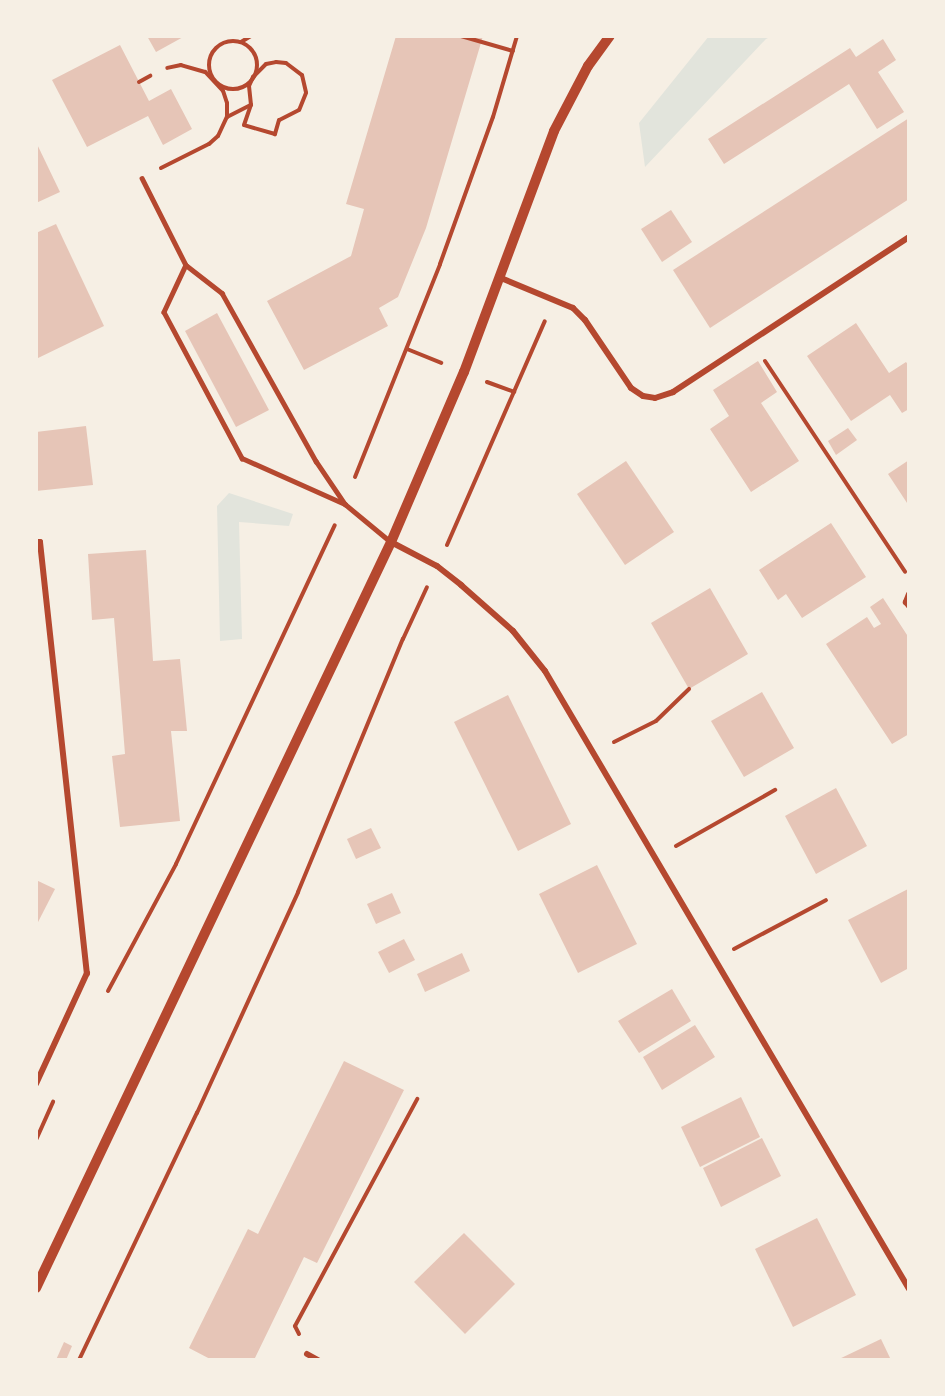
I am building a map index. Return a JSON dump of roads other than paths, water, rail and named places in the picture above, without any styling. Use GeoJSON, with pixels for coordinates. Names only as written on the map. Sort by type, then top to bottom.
{"type":"FeatureCollection","features":[{"type":"Feature","properties":{"kind":"street"},"geometry":{"type":"LineString","coordinates":[[36,1288],[391,542],[464,372],[554,131],[588,66],[610,36]]}},
{"type":"Feature","properties":{"kind":"street"},"geometry":{"type":"LineString","coordinates":[[501,278],[573,308],[585,320],[631,388],[643,396],[665,397],[909,237]]}},
{"type":"Feature","properties":{"kind":"street"},"geometry":{"type":"LineString","coordinates":[[36,542],[40,542],[87,973],[36,1084]]}},
{"type":"Feature","properties":{"kind":"street"},"geometry":{"type":"LineString","coordinates":[[391,542],[437,566],[513,631],[545,671],[909,1289]]}},
{"type":"Feature","properties":{"kind":"street"},"geometry":{"type":"LineString","coordinates":[[909,594],[906,602],[909,606]]}},
{"type":"Feature","properties":{"kind":"street"},"geometry":{"type":"LineString","coordinates":[[307,1354],[318,1360]]}},
{"type":"Feature","properties":{"kind":"lane"},"geometry":{"type":"LineString","coordinates":[[142,178],[186,265],[222,293],[316,461],[345,504]]}},
{"type":"Feature","properties":{"kind":"lane"},"geometry":{"type":"LineString","coordinates":[[186,265],[164,312],[242,459],[345,504],[391,542]]}}]}
